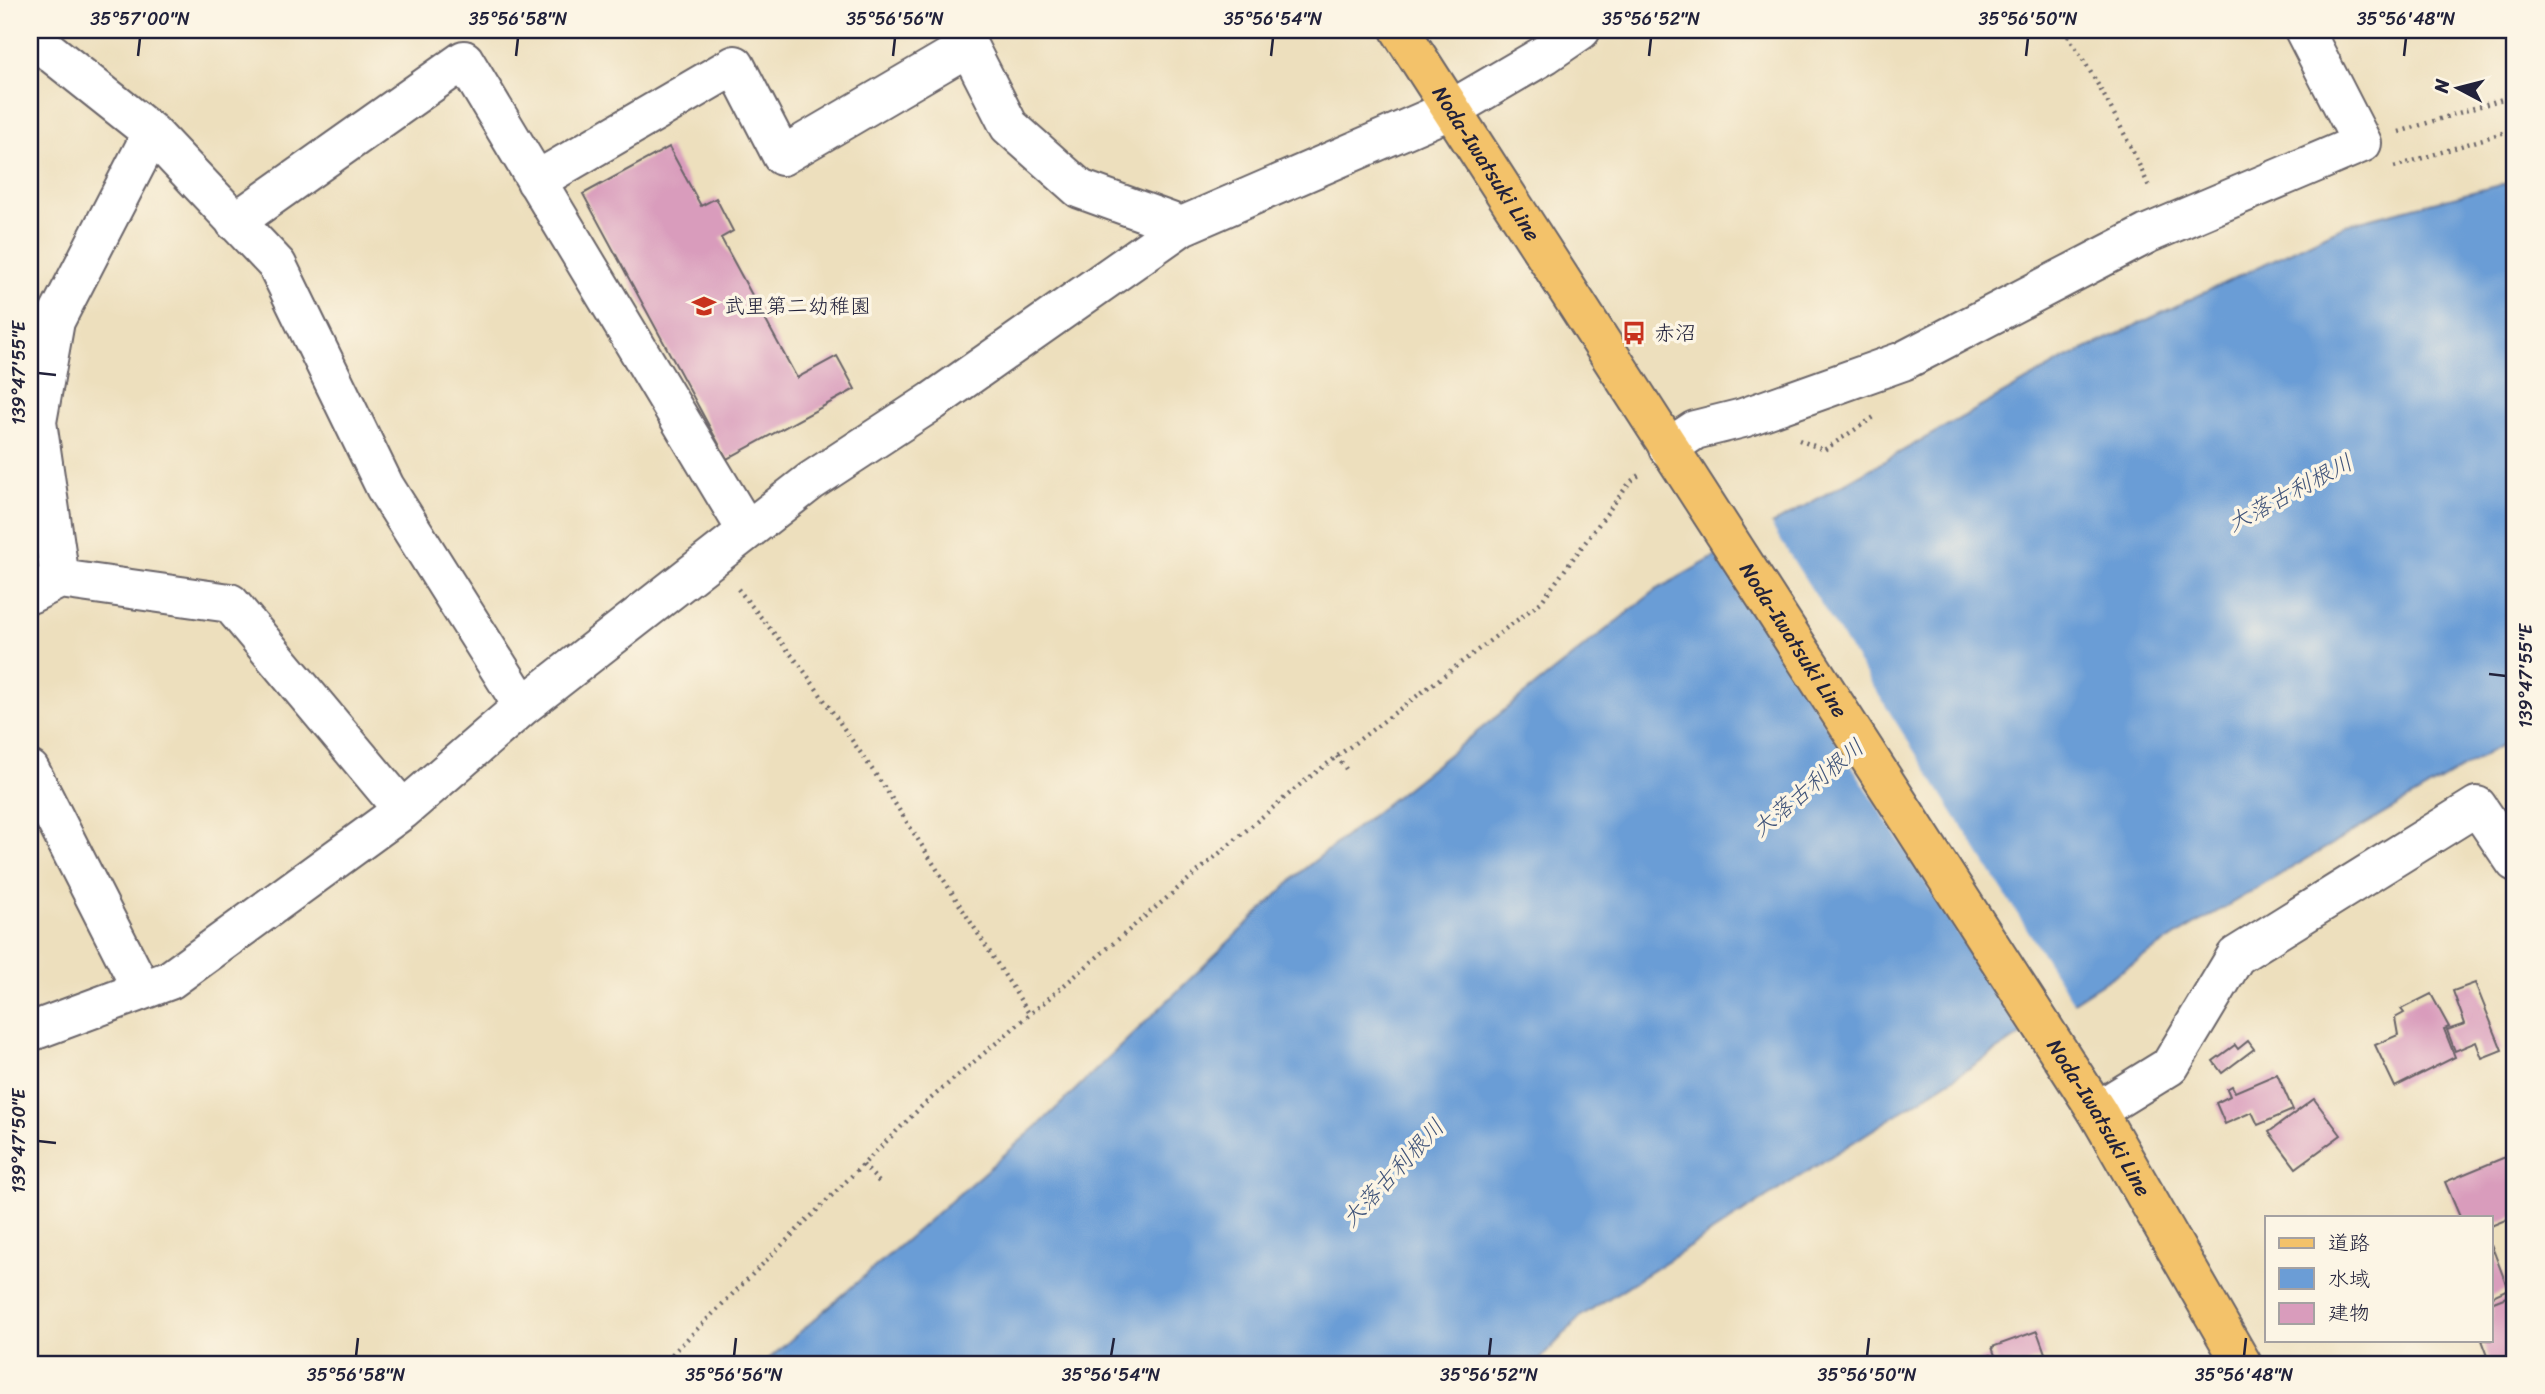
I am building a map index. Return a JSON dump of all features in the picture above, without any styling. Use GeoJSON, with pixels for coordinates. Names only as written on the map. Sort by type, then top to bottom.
{"type":"FeatureCollection","features":[{"type":"Feature","properties":{"kind":"main road","name":"Noda-Iwatsuki Line"},"geometry":{"type":"LineString","coordinates":[[1399,30],[2097,1111],[2242,1364]]}},
{"type":"Feature","properties":{"kind":"street"},"geometry":{"type":"LineString","coordinates":[[30,1032],[170,980],[403,810],[523,706],[811,481],[933,401],[1182,226],[1452,110],[1581,30]]}},
{"type":"Feature","properties":{"kind":"street"},"geometry":{"type":"LineString","coordinates":[[1668,448],[1695,430],[1743,418],[1903,361],[2147,233],[2362,143],[2304,30]]}},
{"type":"Feature","properties":{"kind":"street"},"geometry":{"type":"LineString","coordinates":[[30,36],[152,133],[277,265],[385,487],[523,706]]}},
{"type":"Feature","properties":{"kind":"street"},"geometry":{"type":"LineString","coordinates":[[536,181],[735,65],[782,156],[964,38],[1009,126],[1080,189],[1182,226]]}},
{"type":"Feature","properties":{"kind":"street"},"geometry":{"type":"LineString","coordinates":[[235,222],[464,60],[747,531]]}},
{"type":"Feature","properties":{"kind":"street"},"geometry":{"type":"LineString","coordinates":[[152,133],[55,321],[37,422],[45,586],[230,603],[403,810]]}},
{"type":"Feature","properties":{"kind":"street"},"geometry":{"type":"LineString","coordinates":[[30,770],[142,990]]}},
{"type":"Feature","properties":{"kind":"street"},"geometry":{"type":"LineString","coordinates":[[2097,1111],[2169,1066],[2236,956],[2477,806],[2515,862]]}},
{"type":"Feature","properties":{"kind":"path"},"geometry":{"type":"LineString","coordinates":[[2064,30],[2135,155],[2165,226]]}},
{"type":"Feature","properties":{"kind":"path"},"geometry":{"type":"LineString","coordinates":[[2362,143],[2515,95]]}},
{"type":"Feature","properties":{"kind":"path"},"geometry":{"type":"LineString","coordinates":[[662,1364],[922,1106],[1302,783],[1541,602],[1630,482],[1668,448]]}},
{"type":"Feature","properties":{"kind":"path"},"geometry":{"type":"LineString","coordinates":[[713,558],[803,668],[887,791],[1030,1015]]}},
{"type":"Feature","properties":{"kind":"path"},"geometry":{"type":"LineString","coordinates":[[1337,756],[1346,769]]}},
{"type":"Feature","properties":{"kind":"path"},"geometry":{"type":"LineString","coordinates":[[863,1165],[882,1185]]}},
{"type":"Feature","properties":{"kind":"water","name":"大落古利根川"},"geometry":{"type":"Polygon","coordinates":[[[2515,181],[2515,737],[2184,931],[1581,1316],[1536,1364],[763,1364],[1042,1122],[1303,870],[1656,590],[2065,359],[2348,224],[2515,181]]]}},
{"type":"Feature","properties":{"kind":"pier"},"geometry":{"type":"Polygon","coordinates":[[[1769,522],[2075,1005],[2024,1038],[1717,552],[1769,522]]]}},
{"type":"Feature","properties":{"kind":"building"},"geometry":{"type":"Polygon","coordinates":[[[669,147],[701,206],[716,198],[733,231],[721,238],[797,378],[837,356],[855,389],[727,459],[583,194],[669,147]]]}},
{"type":"Feature","properties":{"kind":"building"},"geometry":{"type":"Polygon","coordinates":[[[2475,983],[2502,1050],[2482,1058],[2476,1042],[2455,1051],[2447,1030],[2465,1024],[2453,991],[2475,983]]]}},
{"type":"Feature","properties":{"kind":"building"},"geometry":{"type":"Polygon","coordinates":[[[2431,994],[2449,1027],[2444,1029],[2455,1057],[2395,1087],[2375,1045],[2398,1035],[2395,1018],[2404,1013],[2401,1009],[2431,994]]]}},
{"type":"Feature","properties":{"kind":"building"},"geometry":{"type":"Polygon","coordinates":[[[2248,1041],[2254,1049],[2222,1073],[2213,1061],[2235,1045],[2238,1049],[2248,1041]]]}},
{"type":"Feature","properties":{"kind":"building"},"geometry":{"type":"Polygon","coordinates":[[[2277,1074],[2293,1110],[2258,1125],[2252,1112],[2225,1124],[2216,1103],[2230,1096],[2227,1089],[2232,1086],[2235,1092],[2277,1074]]]}},
{"type":"Feature","properties":{"kind":"building"},"geometry":{"type":"Polygon","coordinates":[[[2314,1099],[2341,1135],[2296,1168],[2269,1132],[2314,1099]]]}},
{"type":"Feature","properties":{"kind":"building"},"geometry":{"type":"Polygon","coordinates":[[[2515,1153],[2515,1216],[2492,1226],[2492,1216],[2460,1216],[2445,1182],[2515,1153]]]}},
{"type":"Feature","properties":{"kind":"building"},"geometry":{"type":"Polygon","coordinates":[[[2492,1247],[2508,1289],[2492,1297],[2492,1247]]]}},
{"type":"Feature","properties":{"kind":"building"},"geometry":{"type":"Polygon","coordinates":[[[2514,1294],[2515,1364],[2491,1364],[2483,1342],[2492,1342],[2492,1303],[2514,1294]]]}},
{"type":"Feature","properties":{"kind":"building"},"geometry":{"type":"Polygon","coordinates":[[[2037,1331],[2046,1356],[2023,1364],[1998,1364],[1992,1347],[2037,1331]]]}},
{"type":"Feature","properties":{"kind":"building"},"geometry":{"type":"Polygon","coordinates":[[[1991,1355],[1995,1364],[1970,1364],[1991,1355]]]}},
{"type":"Feature","properties":{"kind":"place","name":"武里第二幼稚園"},"geometry":{"type":"Point","coordinates":[704,306]}},
{"type":"Feature","properties":{"kind":"place","name":"赤沼"},"geometry":{"type":"Point","coordinates":[1634,333]}}]}
